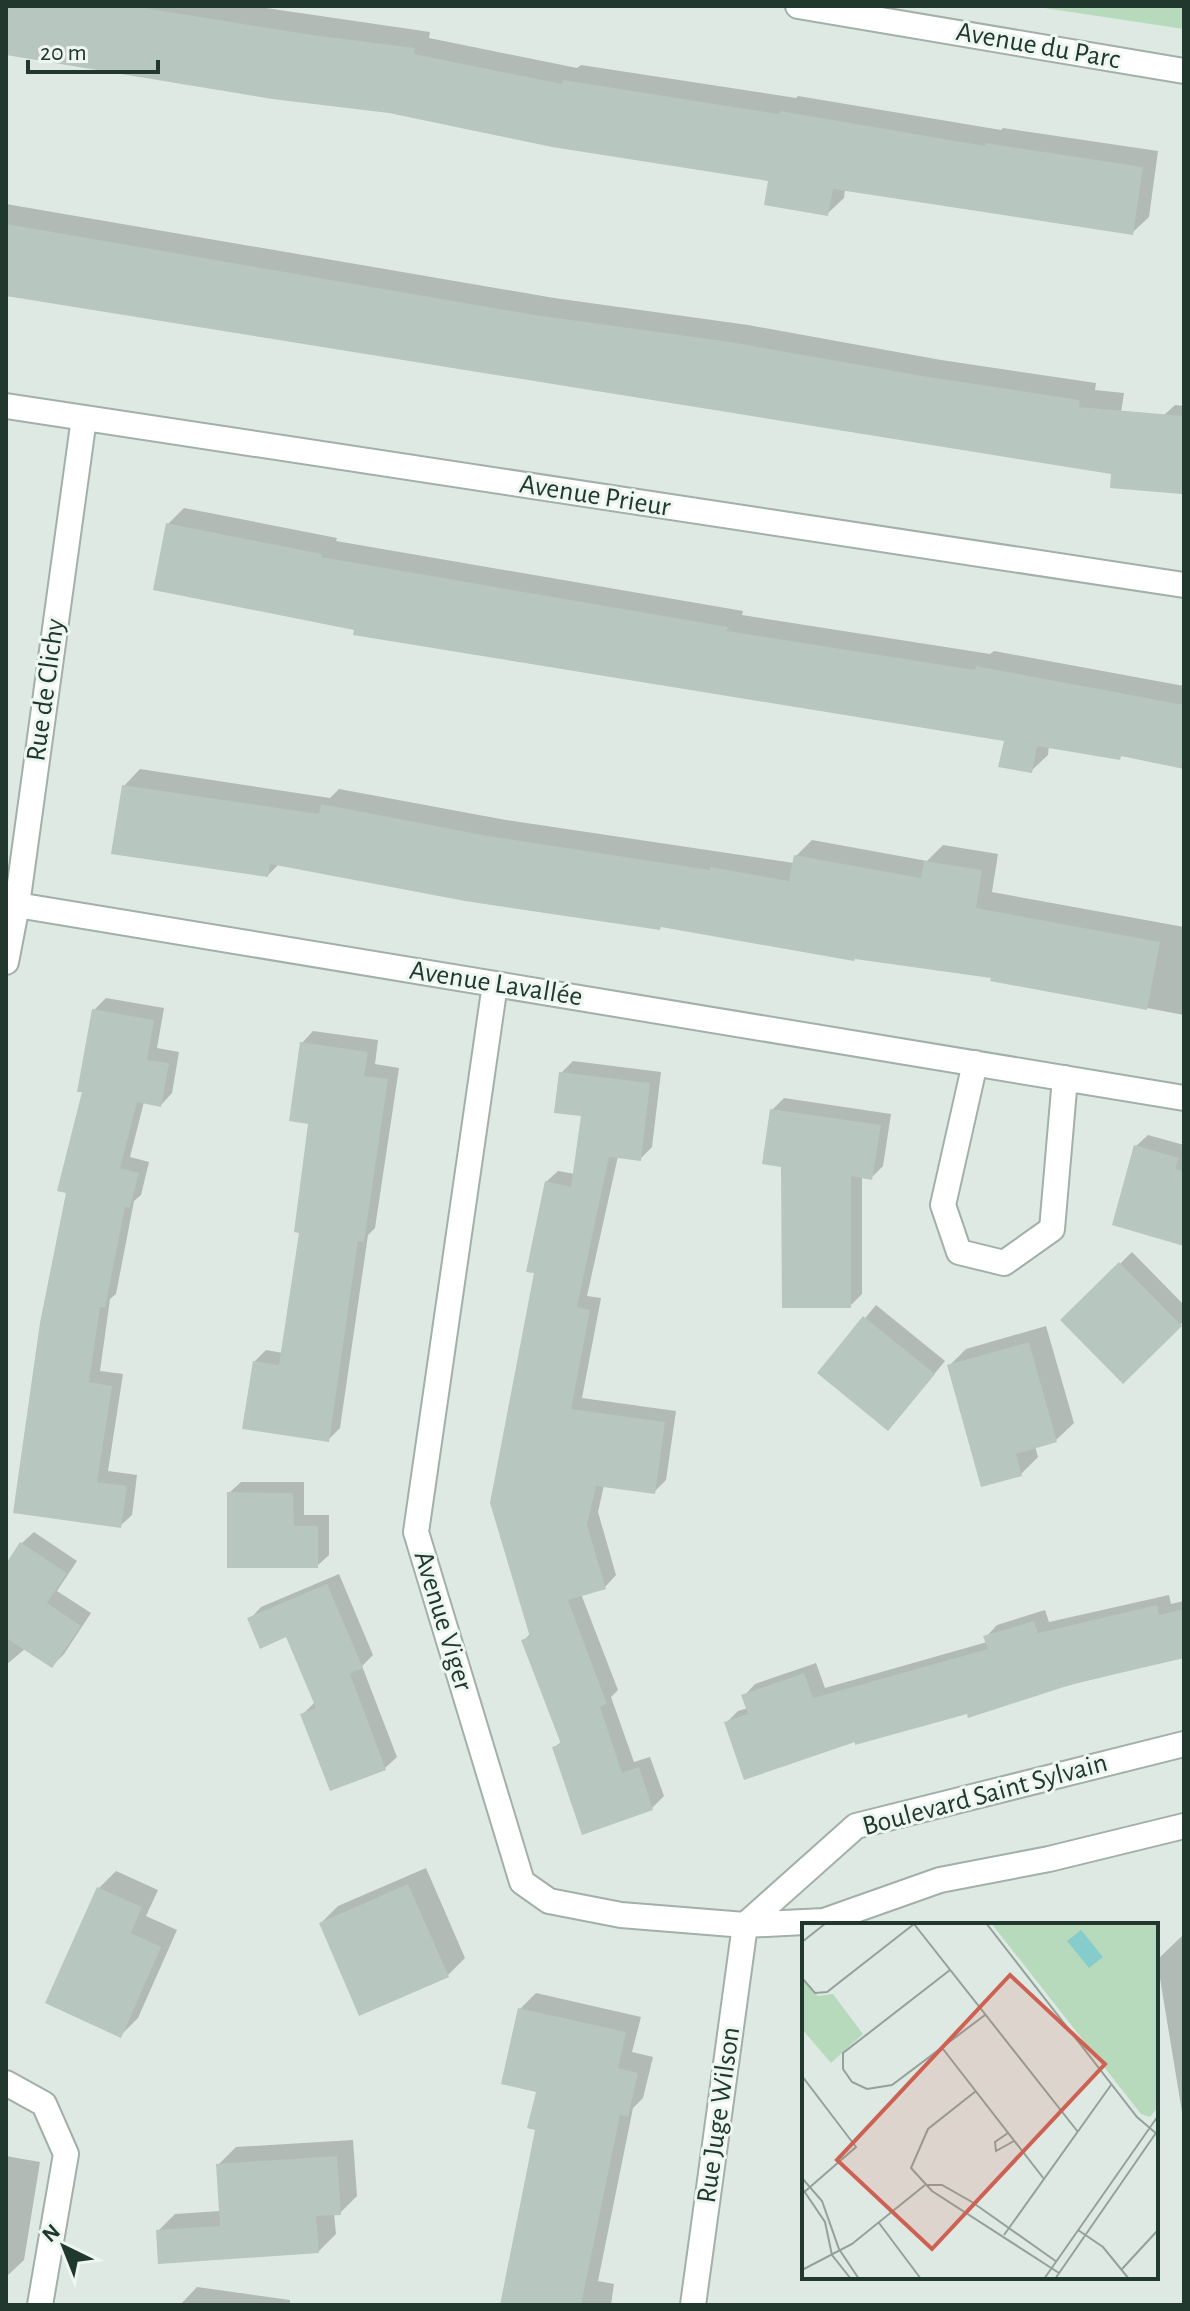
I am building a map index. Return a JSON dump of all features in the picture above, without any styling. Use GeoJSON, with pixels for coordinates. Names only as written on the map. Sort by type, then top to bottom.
{"type":"FeatureCollection","features":[{"type":"Feature","properties":{"kind":"street","name":"Avenue du Parc"},"geometry":{"type":"LineString","coordinates":[[798,6],[1184,71]]}},
{"type":"Feature","properties":{"kind":"street","name":"Avenue Prieur"},"geometry":{"type":"LineString","coordinates":[[6,406],[1184,585]]}},
{"type":"Feature","properties":{"kind":"street","name":"Rue de Clichy"},"geometry":{"type":"LineString","coordinates":[[6,962],[17,905],[84,418]]}},
{"type":"Feature","properties":{"kind":"street","name":"Avenue Lavallée"},"geometry":{"type":"LineString","coordinates":[[17,905],[1184,1098]]}},
{"type":"Feature","properties":{"kind":"street","name":"Avenue Viger"},"geometry":{"type":"LineString","coordinates":[[495,984],[416,1532],[522,1882],[549,1901],[621,1915],[745,1925]]}},
{"type":"Feature","properties":{"kind":"street"},"geometry":{"type":"LineString","coordinates":[[975,1063],[943,1205],[959,1252],[1004,1263],[1052,1229],[1065,1078]]}},
{"type":"Feature","properties":{"kind":"street","name":"Boulevard Saint Sylvain"},"geometry":{"type":"LineString","coordinates":[[745,1925],[856,1826],[1184,1744]]}},
{"type":"Feature","properties":{"kind":"street"},"geometry":{"type":"LineString","coordinates":[[745,1925],[824,1921],[940,1880],[1049,1859],[1184,1826]]}},
{"type":"Feature","properties":{"kind":"street","name":"Rue Juge Wilson"},"geometry":{"type":"LineString","coordinates":[[693,2305],[745,1925]]}},
{"type":"Feature","properties":{"kind":"street"},"geometry":{"type":"LineString","coordinates":[[6,2083],[44,2104],[66,2154],[40,2305]]}},
{"type":"Feature","properties":{"kind":"green space"},"geometry":{"type":"Polygon","coordinates":[[[1031,6],[1184,6],[1184,29],[1031,6]]]}},
{"type":"Feature","properties":{"kind":"building"},"geometry":{"type":"Polygon","coordinates":[[[6,6],[132,6],[415,48],[414,54],[562,84],[563,80],[779,114],[780,111],[985,146],[985,143],[1143,167],[1133,235],[833,189],[828,216],[764,205],[768,181],[552,147],[389,113],[272,99],[6,55],[6,6]]]}},
{"type":"Feature","properties":{"kind":"building"},"geometry":{"type":"Polygon","coordinates":[[[6,224],[535,315],[730,342],[1080,400],[1079,407],[1184,416],[1182,494],[1110,488],[1111,474],[6,296],[6,224]]]}},
{"type":"Feature","properties":{"kind":"building"},"geometry":{"type":"Polygon","coordinates":[[[166,523],[322,554],[321,557],[728,627],[727,631],[975,670],[976,666],[1184,705],[1184,769],[1121,756],[1120,760],[1037,746],[1032,773],[998,767],[1004,741],[353,635],[354,630],[153,590],[166,523]]]}},
{"type":"Feature","properties":{"kind":"building"},"geometry":{"type":"Polygon","coordinates":[[[122,785],[319,814],[321,804],[488,836],[789,881],[794,855],[921,878],[924,861],[982,870],[976,908],[1160,942],[1147,1010],[990,981],[991,978],[854,961],[661,927],[660,930],[465,901],[270,864],[268,877],[111,854],[122,785]]]}},
{"type":"Feature","properties":{"kind":"building"},"geometry":{"type":"Polygon","coordinates":[[[92,1009],[154,1020],[147,1060],[169,1063],[161,1107],[137,1102],[120,1168],[139,1173],[130,1208],[125,1207],[105,1308],[100,1307],[89,1382],[112,1386],[97,1482],[127,1486],[121,1528],[13,1513],[40,1323],[66,1193],[57,1191],[82,1092],[77,1092],[92,1009]]]}},
{"type":"Feature","properties":{"kind":"building"},"geometry":{"type":"Polygon","coordinates":[[[300,1042],[368,1052],[364,1076],[388,1079],[364,1242],[358,1241],[329,1442],[242,1429],[253,1361],[279,1365],[299,1233],[294,1232],[308,1124],[289,1121],[300,1042]]]}},
{"type":"Feature","properties":{"kind":"building"},"geometry":{"type":"Polygon","coordinates":[[[559,1072],[650,1083],[641,1161],[609,1157],[577,1307],[590,1310],[571,1409],[665,1422],[655,1494],[596,1486],[587,1525],[606,1589],[568,1600],[607,1704],[600,1707],[622,1773],[639,1767],[653,1810],[582,1835],[552,1747],[561,1744],[521,1640],[530,1637],[490,1503],[534,1273],[526,1272],[545,1181],[571,1187],[581,1116],[554,1113],[559,1072]]]}},
{"type":"Feature","properties":{"kind":"building"},"geometry":{"type":"Polygon","coordinates":[[[770,1109],[881,1125],[872,1180],[851,1176],[851,1308],[782,1308],[781,1167],[762,1164],[770,1109]]]}},
{"type":"Feature","properties":{"kind":"building"},"geometry":{"type":"Polygon","coordinates":[[[1134,1145],[1179,1158],[1175,1169],[1184,1171],[1184,1246],[1112,1225],[1134,1145]]]}},
{"type":"Feature","properties":{"kind":"building"},"geometry":{"type":"Polygon","coordinates":[[[1119,1262],[1182,1326],[1123,1384],[1060,1320],[1119,1262]]]}},
{"type":"Feature","properties":{"kind":"building"},"geometry":{"type":"Polygon","coordinates":[[[863,1316],[935,1374],[888,1431],[817,1373],[863,1316]]]}},
{"type":"Feature","properties":{"kind":"building"},"geometry":{"type":"Polygon","coordinates":[[[1029,1342],[1057,1442],[1016,1454],[1022,1476],[981,1487],[947,1365],[1029,1342]]]}},
{"type":"Feature","properties":{"kind":"building"},"geometry":{"type":"Polygon","coordinates":[[[227,1492],[293,1493],[294,1526],[318,1526],[318,1568],[227,1568],[227,1492]]]}},
{"type":"Feature","properties":{"kind":"building"},"geometry":{"type":"Polygon","coordinates":[[[20,1542],[67,1573],[47,1603],[81,1626],[52,1668],[6,1638],[6,1564],[20,1542]]]}},
{"type":"Feature","properties":{"kind":"building"},"geometry":{"type":"Polygon","coordinates":[[[327,1584],[363,1668],[350,1674],[386,1770],[330,1791],[300,1714],[316,1708],[286,1637],[260,1649],[247,1618],[327,1584]]]}},
{"type":"Feature","properties":{"kind":"building"},"geometry":{"type":"Polygon","coordinates":[[[1157,1605],[1159,1615],[1184,1609],[1184,1658],[1073,1684],[968,1718],[967,1714],[855,1745],[855,1742],[744,1780],[724,1722],[748,1714],[741,1695],[804,1673],[813,1698],[988,1649],[983,1636],[1034,1621],[1038,1633],[1157,1605]]]}},
{"type":"Feature","properties":{"kind":"building"},"geometry":{"type":"Polygon","coordinates":[[[408,1884],[449,1977],[359,2016],[319,1923],[408,1884]]]}},
{"type":"Feature","properties":{"kind":"building"},"geometry":{"type":"Polygon","coordinates":[[[97,1887],[142,1907],[131,1933],[161,1947],[121,2038],[45,2003],[97,1887]]]}},
{"type":"Feature","properties":{"kind":"building"},"geometry":{"type":"Polygon","coordinates":[[[518,2008],[626,2032],[618,2068],[638,2073],[628,2117],[620,2115],[581,2305],[500,2305],[535,2130],[527,2128],[536,2092],[501,2084],[518,2008]]]}},
{"type":"Feature","properties":{"kind":"building"},"geometry":{"type":"Polygon","coordinates":[[[337,2156],[341,2215],[316,2216],[319,2253],[158,2264],[156,2230],[220,2226],[216,2164],[337,2156]]]}}]}
